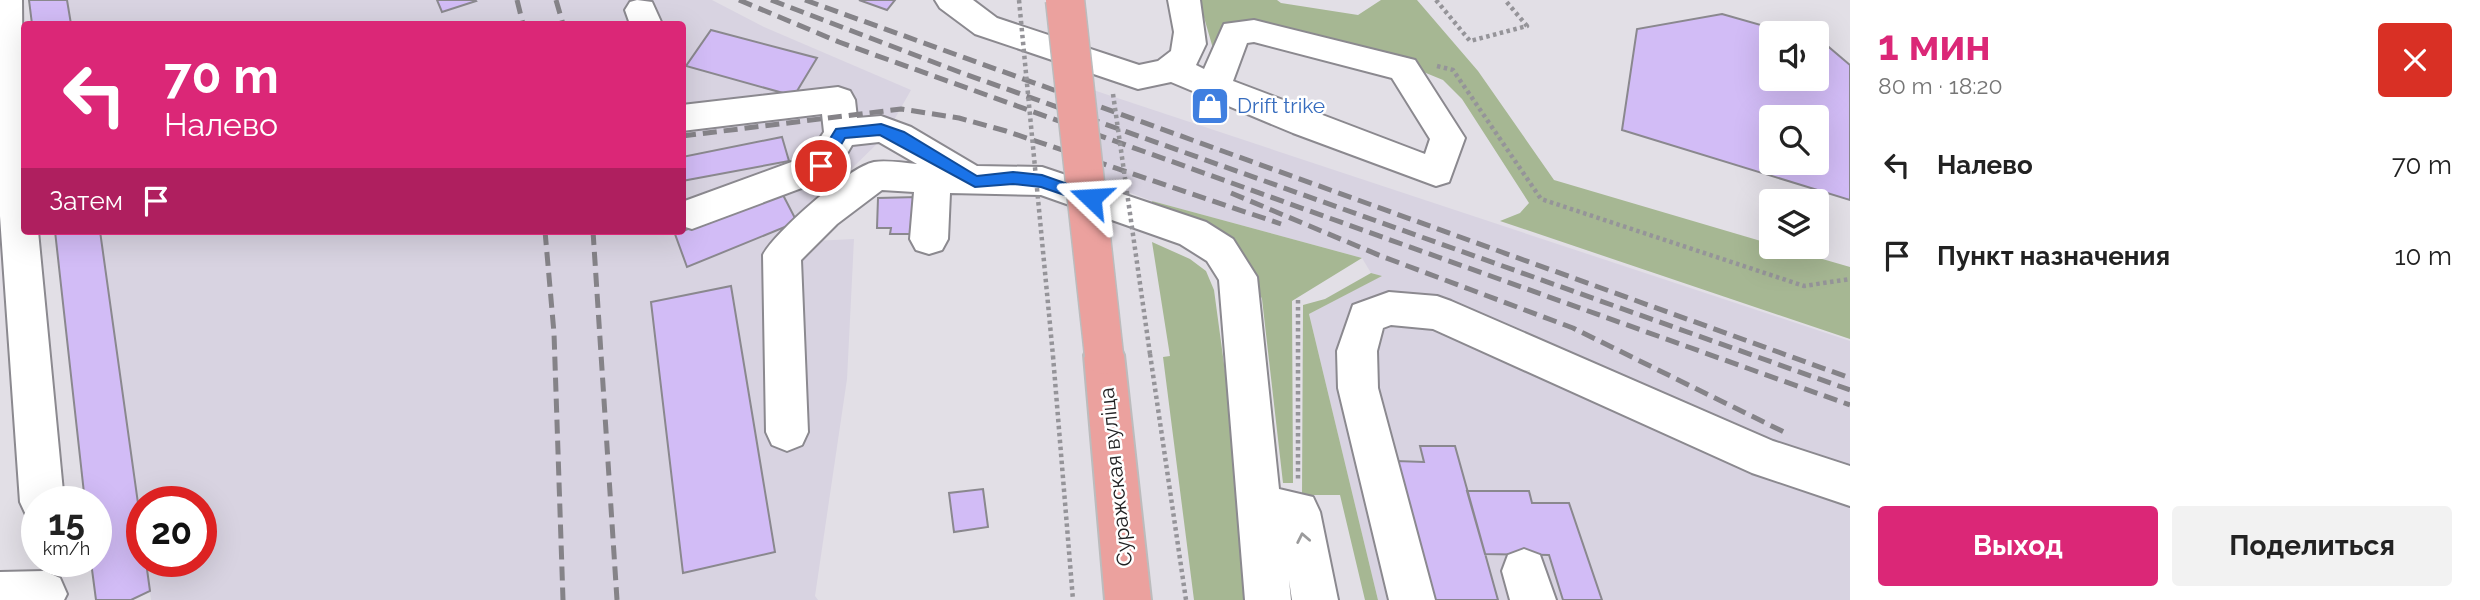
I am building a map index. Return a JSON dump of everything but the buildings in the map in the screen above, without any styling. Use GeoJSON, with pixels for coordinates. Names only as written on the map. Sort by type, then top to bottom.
{"type":"FeatureCollection","features":[{"type":"Feature","properties":{"kind":"main road","name":"Суражская вуліца"},"geometry":{"type":"LineString","coordinates":[[1065,0],[1128,600]]}},
{"type":"Feature","properties":{"kind":"lane"},"geometry":{"type":"LineString","coordinates":[[6,0],[13,152],[41,486]]}},
{"type":"Feature","properties":{"kind":"lane"},"geometry":{"type":"LineString","coordinates":[[951,0],[986,26],[1138,78],[1163,75],[1176,70],[1192,41],[1184,0]]}},
{"type":"Feature","properties":{"kind":"lane"},"geometry":{"type":"LineString","coordinates":[[1176,70],[1327,134],[1436,173],[1448,138],[1403,69],[1254,31],[1235,32],[1214,86]]}},
{"type":"Feature","properties":{"kind":"lane"},"geometry":{"type":"LineString","coordinates":[[686,118],[838,100],[841,133],[821,166],[692,214]]}},
{"type":"Feature","properties":{"kind":"lane"},"geometry":{"type":"LineString","coordinates":[[841,133],[881,129],[899,136],[975,182]]}},
{"type":"Feature","properties":{"kind":"lane"},"geometry":{"type":"LineString","coordinates":[[787,432],[782,255],[824,215],[875,176],[975,182],[1013,178],[1042,181],[1193,233],[1220,250],[1238,277],[1279,510],[1315,600]]}},
{"type":"Feature","properties":{"kind":"lane"},"geometry":{"type":"LineString","coordinates":[[929,239],[933,179]]}},
{"type":"Feature","properties":{"kind":"lane"},"geometry":{"type":"LineString","coordinates":[[1412,600],[1358,388],[1357,351],[1367,317],[1389,308],[1411,308],[1437,313],[1767,459],[1850,486]]}},
{"type":"Feature","properties":{"kind":"lane"},"geometry":{"type":"LineString","coordinates":[[1268,600],[1279,510]]}},
{"type":"Feature","properties":{"kind":"lane"},"geometry":{"type":"LineString","coordinates":[[0,595],[43,585]]}},
{"type":"Feature","properties":{"kind":"path"},"geometry":{"type":"LineString","coordinates":[[1019,0],[1073,600]]}},
{"type":"Feature","properties":{"kind":"path"},"geometry":{"type":"LineString","coordinates":[[1436,0],[1470,41],[1527,26],[1505,0]]}},
{"type":"Feature","properties":{"kind":"path"},"geometry":{"type":"LineString","coordinates":[[1427,64],[1453,70],[1541,200],[1804,286],[1850,279]]}},
{"type":"Feature","properties":{"kind":"path"},"geometry":{"type":"LineString","coordinates":[[1111,82],[1186,600]]}},
{"type":"Feature","properties":{"kind":"path"},"geometry":{"type":"LineString","coordinates":[[1279,510],[1298,300]]}},
{"type":"Feature","properties":{"kind":"shaded area"},"geometry":{"type":"Polygon","coordinates":[[[67,0],[712,0],[764,27],[911,90],[885,136],[797,222],[813,241],[854,239],[847,379],[815,596],[818,600],[151,600],[148,577],[217,577],[217,486],[136,486],[101,235],[686,235],[686,21],[70,21],[67,0]]]}},
{"type":"Feature","properties":{"kind":"shaded area"},"geometry":{"type":"Polygon","coordinates":[[[1063,80],[1850,341],[1850,600],[1378,600],[1309,314],[1381,276],[1371,273],[1362,258],[1152,201],[1072,171],[1063,80]]]}},
{"type":"Feature","properties":{"kind":"green space"},"geometry":{"type":"Polygon","coordinates":[[[1199,0],[1277,0],[1281,3],[1358,15],[1381,0],[1417,0],[1478,71],[1554,180],[1759,240],[1759,259],[1822,259],[1850,267],[1850,339],[1500,221],[1520,213],[1529,203],[1462,99],[1443,80],[1404,64],[1255,31],[1214,52],[1199,0]]]}},
{"type":"Feature","properties":{"kind":"green space"},"geometry":{"type":"Polygon","coordinates":[[[1152,201],[1362,258],[1292,301],[1293,483],[1283,483],[1262,299],[1249,268],[1157,216],[1152,201]]]}},
{"type":"Feature","properties":{"kind":"green space"},"geometry":{"type":"Polygon","coordinates":[[[1152,242],[1190,259],[1206,271],[1214,290],[1229,401],[1246,600],[1194,600],[1163,357],[1170,356],[1152,242]]]}},
{"type":"Feature","properties":{"kind":"green space"},"geometry":{"type":"Polygon","coordinates":[[[1371,273],[1382,276],[1309,314],[1378,600],[1365,600],[1340,495],[1302,495],[1303,305],[1325,299],[1371,273]]]}},
{"type":"Feature","properties":{"kind":"railway"},"geometry":{"type":"LineString","coordinates":[[517,0],[522,21]]}},
{"type":"Feature","properties":{"kind":"railway"},"geometry":{"type":"LineString","coordinates":[[556,0],[562,21]]}},
{"type":"Feature","properties":{"kind":"railway"},"geometry":{"type":"LineString","coordinates":[[739,0],[839,42],[1850,405]]}},
{"type":"Feature","properties":{"kind":"railway"},"geometry":{"type":"LineString","coordinates":[[771,0],[962,73],[1850,390]]}},
{"type":"Feature","properties":{"kind":"railway"},"geometry":{"type":"LineString","coordinates":[[805,0],[1850,378]]}},
{"type":"Feature","properties":{"kind":"railway"},"geometry":{"type":"LineString","coordinates":[[686,136],[901,109],[959,118],[1006,131],[1281,224]]}},
{"type":"Feature","properties":{"kind":"railway"},"geometry":{"type":"LineString","coordinates":[[1231,193],[1381,256],[1573,328],[1786,433]]}},
{"type":"Feature","properties":{"kind":"railway"},"geometry":{"type":"LineString","coordinates":[[545,235],[554,333],[563,600]]}},
{"type":"Feature","properties":{"kind":"railway"},"geometry":{"type":"LineString","coordinates":[[593,235],[617,600]]}},
{"type":"Feature","properties":{"kind":"place","name":"Drift trike"},"geometry":{"type":"Point","coordinates":[1210,106]}},
{"type":"Feature","properties":{"kind":"route"},"geometry":{"type":"LineString","coordinates":[[821,166],[841,133],[881,129],[899,136],[975,182],[1013,178],[1042,181],[1091,198]]}}]}
